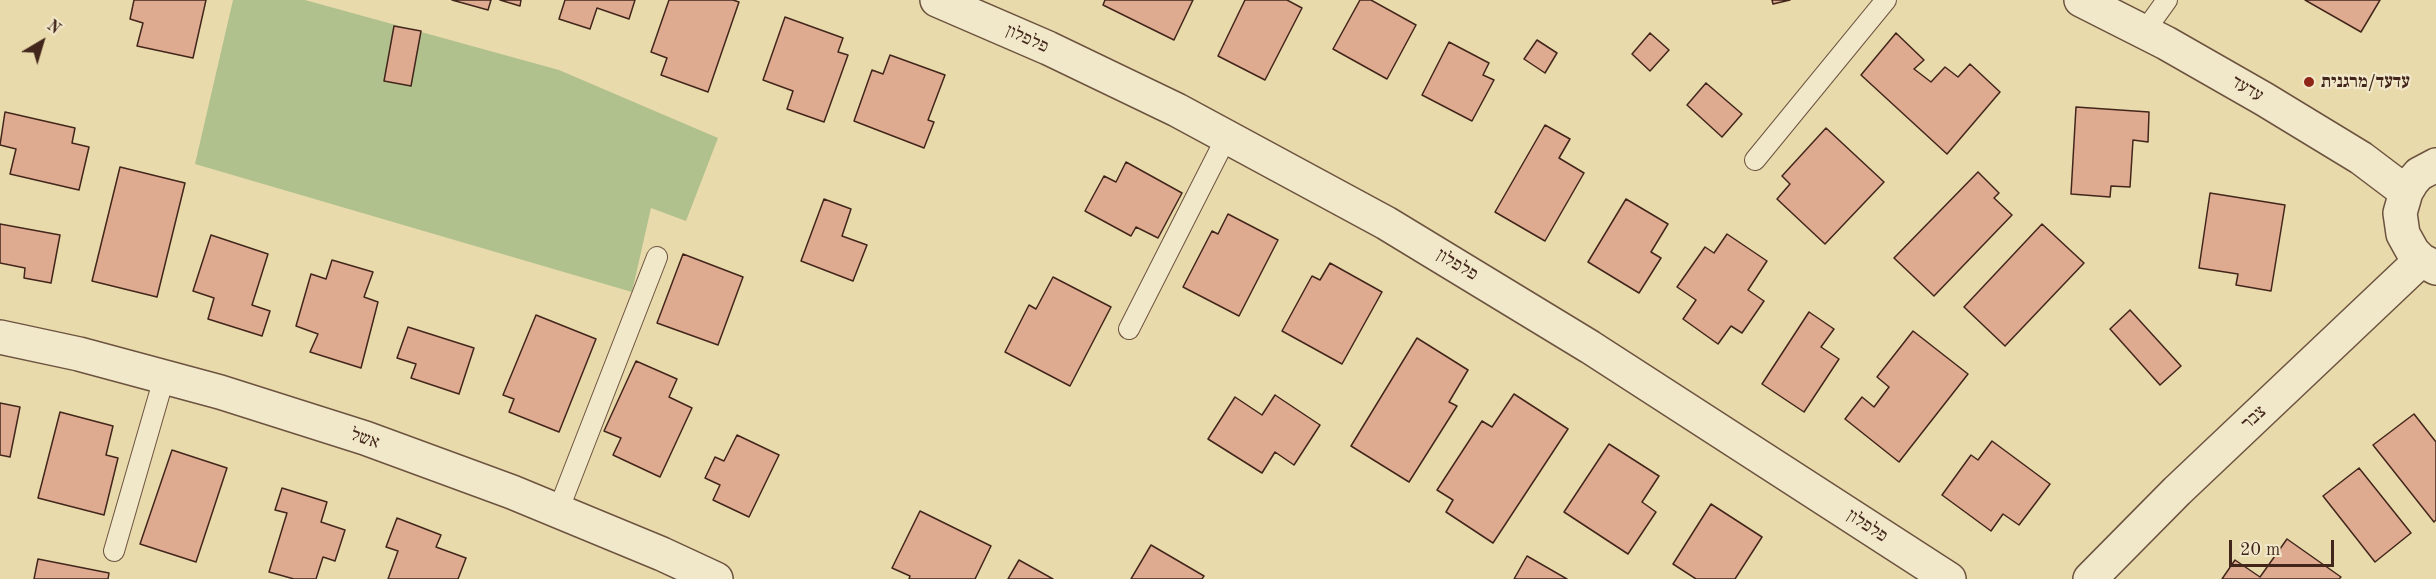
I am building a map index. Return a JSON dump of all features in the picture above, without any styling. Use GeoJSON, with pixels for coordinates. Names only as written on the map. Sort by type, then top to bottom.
{"type":"FeatureCollection","features":[{"type":"Feature","properties":{"kind":"street","name":"פלפלון"},"geometry":{"type":"LineString","coordinates":[[937,0],[1071,58],[1227,136],[1386,223],[1488,284],[1949,579]]}},
{"type":"Feature","properties":{"kind":"street","name":"עדעד"},"geometry":{"type":"LineString","coordinates":[[2081,0],[2215,70],[2361,158],[2406,192]]}},
{"type":"Feature","properties":{"kind":"street"},"geometry":{"type":"LineString","coordinates":[[2429,264],[2413,252],[2403,234],[2400,213],[2406,192],[2419,174],[2436,165]]}},
{"type":"Feature","properties":{"kind":"street","name":"צבר"},"geometry":{"type":"LineString","coordinates":[[2090,579],[2177,490],[2429,264]]}},
{"type":"Feature","properties":{"kind":"street","name":"אשל"},"geometry":{"type":"LineString","coordinates":[[0,337],[79,354],[220,392],[364,438],[558,511],[716,579]]}},
{"type":"Feature","properties":{"kind":"lane"},"geometry":{"type":"LineString","coordinates":[[1755,160],[1886,0]]}},
{"type":"Feature","properties":{"kind":"lane"},"geometry":{"type":"LineString","coordinates":[[2144,32],[2167,0]]}},
{"type":"Feature","properties":{"kind":"lane"},"geometry":{"type":"LineString","coordinates":[[1129,329],[1227,136]]}},
{"type":"Feature","properties":{"kind":"lane"},"geometry":{"type":"LineString","coordinates":[[558,511],[657,257]]}},
{"type":"Feature","properties":{"kind":"lane"},"geometry":{"type":"LineString","coordinates":[[114,551],[164,378]]}},
{"type":"Feature","properties":{"kind":"green space"},"geometry":{"type":"Polygon","coordinates":[[[233,0],[305,0],[559,70],[718,138],[686,221],[651,208],[632,292],[195,164],[233,0]]]}},
{"type":"Feature","properties":{"kind":"building"},"geometry":{"type":"Polygon","coordinates":[[[134,0],[206,0],[193,58],[137,46],[143,23],[130,19],[134,0]]]}},
{"type":"Feature","properties":{"kind":"building"},"geometry":{"type":"Polygon","coordinates":[[[452,0],[491,0],[488,10],[452,0]]]}},
{"type":"Feature","properties":{"kind":"building"},"geometry":{"type":"Polygon","coordinates":[[[500,0],[521,0],[520,6],[500,0]]]}},
{"type":"Feature","properties":{"kind":"building"},"geometry":{"type":"Polygon","coordinates":[[[565,0],[635,0],[629,19],[597,8],[590,29],[559,19],[565,0]]]}},
{"type":"Feature","properties":{"kind":"building"},"geometry":{"type":"Polygon","coordinates":[[[669,0],[733,0],[739,2],[708,92],[661,75],[667,58],[651,52],[669,0]]]}},
{"type":"Feature","properties":{"kind":"building"},"geometry":{"type":"Polygon","coordinates":[[[1105,0],[1193,0],[1174,40],[1103,5],[1105,0]]]}},
{"type":"Feature","properties":{"kind":"building"},"geometry":{"type":"Polygon","coordinates":[[[1245,0],[1287,0],[1302,8],[1265,80],[1218,56],[1245,0]]]}},
{"type":"Feature","properties":{"kind":"building"},"geometry":{"type":"Polygon","coordinates":[[[1360,0],[1371,0],[1416,25],[1387,79],[1333,49],[1360,0]]]}},
{"type":"Feature","properties":{"kind":"building"},"geometry":{"type":"Polygon","coordinates":[[[1772,0],[1790,0],[1773,4],[1772,0]]]}},
{"type":"Feature","properties":{"kind":"building"},"geometry":{"type":"Polygon","coordinates":[[[2305,0],[2380,0],[2361,32],[2305,0]]]}},
{"type":"Feature","properties":{"kind":"building"},"geometry":{"type":"Polygon","coordinates":[[[785,17],[843,38],[838,52],[848,55],[824,122],[787,109],[793,91],[763,80],[785,17]]]}},
{"type":"Feature","properties":{"kind":"building"},"geometry":{"type":"Polygon","coordinates":[[[394,26],[421,31],[411,86],[384,81],[394,26]]]}},
{"type":"Feature","properties":{"kind":"building"},"geometry":{"type":"Polygon","coordinates":[[[1650,33],[1669,50],[1650,71],[1632,54],[1650,33]]]}},
{"type":"Feature","properties":{"kind":"building"},"geometry":{"type":"Polygon","coordinates":[[[1896,33],[1924,60],[1914,69],[1931,82],[1945,67],[1958,77],[1970,64],[2000,92],[1947,154],[1861,75],[1896,33]]]}},
{"type":"Feature","properties":{"kind":"building"},"geometry":{"type":"Polygon","coordinates":[[[1537,40],[1557,53],[1545,73],[1524,59],[1537,40]]]}},
{"type":"Feature","properties":{"kind":"building"},"geometry":{"type":"Polygon","coordinates":[[[1449,42],[1489,63],[1483,75],[1494,80],[1472,121],[1422,95],[1449,42]]]}},
{"type":"Feature","properties":{"kind":"building"},"geometry":{"type":"Polygon","coordinates":[[[890,55],[945,75],[928,120],[934,122],[924,148],[854,121],[872,70],[883,74],[890,55]]]}},
{"type":"Feature","properties":{"kind":"building"},"geometry":{"type":"Polygon","coordinates":[[[1706,83],[1742,114],[1722,137],[1687,105],[1706,83]]]}},
{"type":"Feature","properties":{"kind":"building"},"geometry":{"type":"Polygon","coordinates":[[[2076,107],[2149,112],[2148,142],[2133,140],[2130,187],[2111,186],[2110,197],[2071,194],[2076,107]]]}},
{"type":"Feature","properties":{"kind":"building"},"geometry":{"type":"Polygon","coordinates":[[[5,112],[75,128],[72,143],[89,147],[79,190],[10,174],[16,149],[0,145],[5,112]]]}},
{"type":"Feature","properties":{"kind":"building"},"geometry":{"type":"Polygon","coordinates":[[[1545,125],[1570,139],[1559,158],[1584,173],[1545,241],[1495,212],[1545,125]]]}},
{"type":"Feature","properties":{"kind":"building"},"geometry":{"type":"Polygon","coordinates":[[[1826,128],[1884,182],[1825,244],[1777,199],[1790,184],[1782,176],[1826,128]]]}},
{"type":"Feature","properties":{"kind":"building"},"geometry":{"type":"Polygon","coordinates":[[[1126,162],[1182,193],[1158,238],[1136,227],[1131,236],[1085,211],[1104,176],[1116,182],[1126,162]]]}},
{"type":"Feature","properties":{"kind":"building"},"geometry":{"type":"Polygon","coordinates":[[[120,167],[185,183],[157,297],[92,281],[120,167]]]}},
{"type":"Feature","properties":{"kind":"building"},"geometry":{"type":"Polygon","coordinates":[[[1978,172],[1999,193],[1994,198],[2012,215],[1934,296],[1894,258],[1978,172]]]}},
{"type":"Feature","properties":{"kind":"building"},"geometry":{"type":"Polygon","coordinates":[[[2210,193],[2285,205],[2271,291],[2236,285],[2238,274],[2199,268],[2210,193]]]}},
{"type":"Feature","properties":{"kind":"building"},"geometry":{"type":"Polygon","coordinates":[[[824,199],[851,209],[842,236],[867,245],[853,281],[801,261],[824,199]]]}},
{"type":"Feature","properties":{"kind":"building"},"geometry":{"type":"Polygon","coordinates":[[[1626,199],[1668,224],[1651,252],[1661,258],[1639,293],[1588,262],[1626,199]]]}},
{"type":"Feature","properties":{"kind":"building"},"geometry":{"type":"Polygon","coordinates":[[[1228,214],[1278,240],[1239,316],[1183,287],[1212,231],[1218,234],[1228,214]]]}},
{"type":"Feature","properties":{"kind":"building"},"geometry":{"type":"Polygon","coordinates":[[[0,224],[60,235],[51,283],[24,278],[25,268],[0,263],[0,224]]]}},
{"type":"Feature","properties":{"kind":"building"},"geometry":{"type":"Polygon","coordinates":[[[2042,224],[2084,263],[2005,346],[1964,307],[2042,224]]]}},
{"type":"Feature","properties":{"kind":"building"},"geometry":{"type":"Polygon","coordinates":[[[1727,234],[1767,261],[1748,290],[1764,301],[1742,333],[1731,326],[1718,344],[1683,319],[1696,300],[1677,287],[1705,247],[1714,253],[1727,234]]]}},
{"type":"Feature","properties":{"kind":"building"},"geometry":{"type":"Polygon","coordinates":[[[211,235],[268,254],[252,305],[270,311],[262,336],[208,319],[214,298],[193,291],[211,235]]]}},
{"type":"Feature","properties":{"kind":"building"},"geometry":{"type":"Polygon","coordinates":[[[683,254],[743,277],[718,345],[657,323],[683,254]]]}},
{"type":"Feature","properties":{"kind":"building"},"geometry":{"type":"Polygon","coordinates":[[[332,260],[373,272],[364,297],[378,302],[361,368],[310,352],[318,334],[296,326],[311,274],[326,279],[332,260]]]}},
{"type":"Feature","properties":{"kind":"building"},"geometry":{"type":"Polygon","coordinates":[[[1330,263],[1382,292],[1342,364],[1282,331],[1312,276],[1320,280],[1330,263]]]}},
{"type":"Feature","properties":{"kind":"building"},"geometry":{"type":"Polygon","coordinates":[[[1053,277],[1111,307],[1070,386],[1005,352],[1029,305],[1036,309],[1053,277]]]}},
{"type":"Feature","properties":{"kind":"building"},"geometry":{"type":"Polygon","coordinates":[[[2130,310],[2181,366],[2160,385],[2110,329],[2130,310]]]}},
{"type":"Feature","properties":{"kind":"building"},"geometry":{"type":"Polygon","coordinates":[[[1809,312],[1834,329],[1821,347],[1839,359],[1804,412],[1762,384],[1809,312]]]}},
{"type":"Feature","properties":{"kind":"building"},"geometry":{"type":"Polygon","coordinates":[[[536,315],[596,339],[559,432],[509,412],[514,399],[503,395],[536,315]]]}},
{"type":"Feature","properties":{"kind":"building"},"geometry":{"type":"Polygon","coordinates":[[[408,327],[474,348],[459,394],[411,378],[416,364],[397,358],[408,327]]]}},
{"type":"Feature","properties":{"kind":"building"},"geometry":{"type":"Polygon","coordinates":[[[1913,331],[1968,374],[1899,462],[1845,419],[1862,397],[1874,407],[1889,387],[1877,377],[1913,331]]]}},
{"type":"Feature","properties":{"kind":"building"},"geometry":{"type":"Polygon","coordinates":[[[1417,338],[1468,370],[1449,402],[1457,406],[1409,482],[1351,446],[1417,338]]]}},
{"type":"Feature","properties":{"kind":"building"},"geometry":{"type":"Polygon","coordinates":[[[636,361],[677,379],[669,397],[692,408],[660,477],[613,455],[621,438],[604,431],[636,361]]]}},
{"type":"Feature","properties":{"kind":"building"},"geometry":{"type":"Polygon","coordinates":[[[1514,394],[1568,429],[1493,543],[1446,512],[1453,500],[1437,490],[1482,421],[1492,427],[1514,394]]]}},
{"type":"Feature","properties":{"kind":"building"},"geometry":{"type":"Polygon","coordinates":[[[1275,395],[1320,425],[1294,465],[1275,452],[1262,473],[1208,439],[1235,397],[1262,415],[1275,395]]]}},
{"type":"Feature","properties":{"kind":"building"},"geometry":{"type":"Polygon","coordinates":[[[0,403],[20,407],[10,457],[0,455],[0,403]]]}},
{"type":"Feature","properties":{"kind":"building"},"geometry":{"type":"Polygon","coordinates":[[[60,412],[113,426],[106,455],[118,458],[104,515],[38,498],[60,412]]]}},
{"type":"Feature","properties":{"kind":"building"},"geometry":{"type":"Polygon","coordinates":[[[2414,414],[2436,442],[2436,520],[2434,522],[2373,445],[2414,414]]]}},
{"type":"Feature","properties":{"kind":"building"},"geometry":{"type":"Polygon","coordinates":[[[737,435],[779,455],[749,517],[713,500],[720,485],[705,478],[715,457],[724,461],[737,435]]]}},
{"type":"Feature","properties":{"kind":"building"},"geometry":{"type":"Polygon","coordinates":[[[1992,441],[2050,484],[2019,525],[2003,514],[1991,531],[1942,495],[1971,455],[1978,460],[1992,441]]]}},
{"type":"Feature","properties":{"kind":"building"},"geometry":{"type":"Polygon","coordinates":[[[1609,444],[1659,476],[1642,502],[1656,512],[1628,554],[1564,512],[1609,444]]]}},
{"type":"Feature","properties":{"kind":"building"},"geometry":{"type":"Polygon","coordinates":[[[172,450],[227,468],[196,562],[140,544],[172,450]]]}},
{"type":"Feature","properties":{"kind":"building"},"geometry":{"type":"Polygon","coordinates":[[[2359,468],[2411,533],[2375,562],[2323,496],[2359,468]]]}},
{"type":"Feature","properties":{"kind":"building"},"geometry":{"type":"Polygon","coordinates":[[[282,488],[327,502],[321,522],[345,530],[335,561],[323,557],[316,579],[294,579],[269,572],[287,513],[275,510],[282,488]]]}},
{"type":"Feature","properties":{"kind":"building"},"geometry":{"type":"Polygon","coordinates":[[[1711,504],[1762,537],[1735,579],[1696,579],[1673,564],[1711,504]]]}},
{"type":"Feature","properties":{"kind":"building"},"geometry":{"type":"Polygon","coordinates":[[[920,511],[991,546],[975,579],[909,579],[910,576],[892,568],[920,511]]]}},
{"type":"Feature","properties":{"kind":"building"},"geometry":{"type":"Polygon","coordinates":[[[397,518],[441,535],[436,547],[466,558],[458,579],[388,579],[398,551],[386,547],[397,518]]]}},
{"type":"Feature","properties":{"kind":"building"},"geometry":{"type":"Polygon","coordinates":[[[2287,539],[2341,577],[2339,579],[2222,579],[2235,560],[2260,577],[2287,539]]]}},
{"type":"Feature","properties":{"kind":"building"},"geometry":{"type":"Polygon","coordinates":[[[1151,545],[1204,576],[1202,579],[1131,579],[1151,545]]]}},
{"type":"Feature","properties":{"kind":"building"},"geometry":{"type":"Polygon","coordinates":[[[1527,556],[1567,579],[1514,579],[1527,556]]]}},
{"type":"Feature","properties":{"kind":"building"},"geometry":{"type":"Polygon","coordinates":[[[38,559],[109,573],[108,579],[34,579],[38,559]]]}},
{"type":"Feature","properties":{"kind":"building"},"geometry":{"type":"Polygon","coordinates":[[[1019,560],[1053,579],[1008,579],[1019,560]]]}},
{"type":"Feature","properties":{"kind":"place","name":"עדעד/מרגנית"},"geometry":{"type":"Point","coordinates":[2309,82]}}]}
